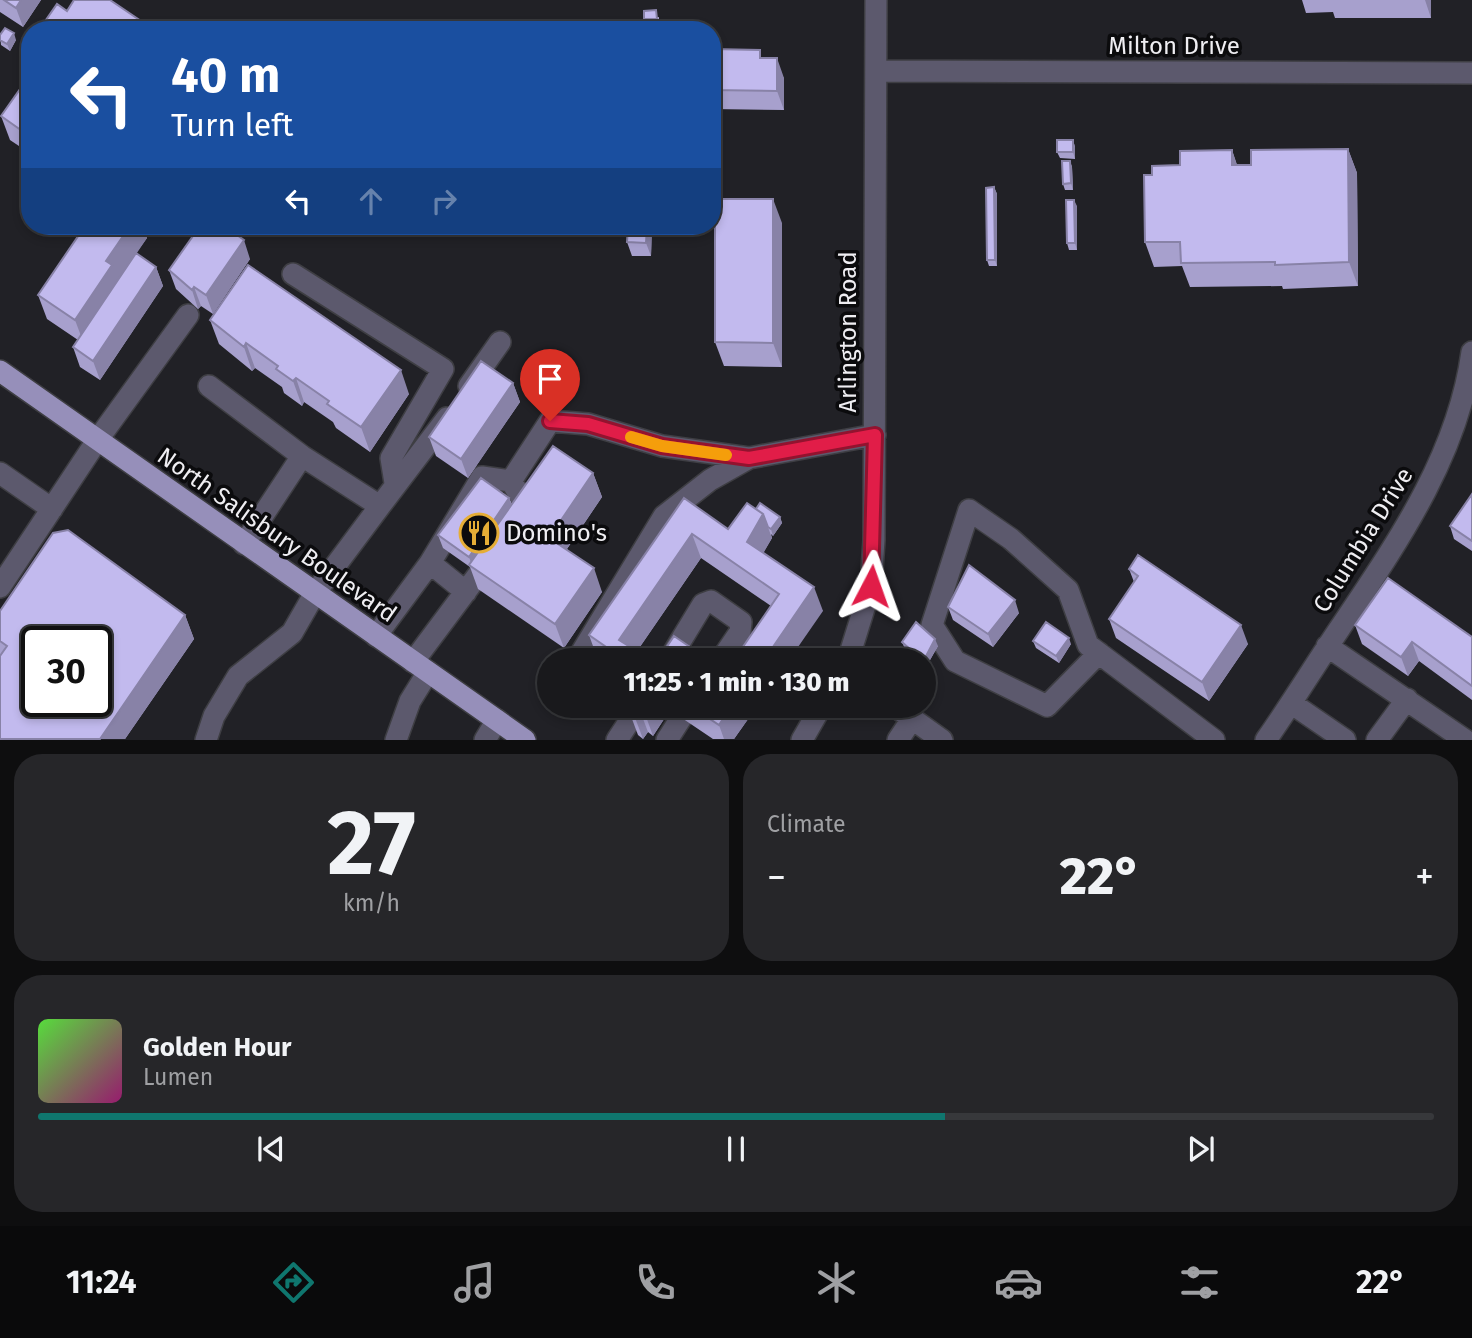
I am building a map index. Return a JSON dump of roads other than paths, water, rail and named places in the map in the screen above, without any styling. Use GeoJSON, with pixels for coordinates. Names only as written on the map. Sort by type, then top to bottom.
{"type":"FeatureCollection","features":[{"type":"Feature","properties":{"kind":"main road","name":"North Salisbury Boulevard"},"geometry":{"type":"LineString","coordinates":[[0,371],[96,442],[525,740]]}},
{"type":"Feature","properties":{"kind":"street","name":"Arlington Road"},"geometry":{"type":"LineString","coordinates":[[852,648],[871,586],[875,435],[876,0]]}},
{"type":"Feature","properties":{"kind":"street","name":"Milton Drive"},"geometry":{"type":"LineString","coordinates":[[876,71],[1472,73]]}},
{"type":"Feature","properties":{"kind":"street"},"geometry":{"type":"LineString","coordinates":[[293,274],[443,369],[391,458],[395,483]]}},
{"type":"Feature","properties":{"kind":"street"},"geometry":{"type":"LineString","coordinates":[[0,587],[96,442],[188,315]]}},
{"type":"Feature","properties":{"kind":"street"},"geometry":{"type":"LineString","coordinates":[[206,740],[214,716],[239,676],[292,633],[315,593],[395,483],[413,467],[500,342]]}},
{"type":"Feature","properties":{"kind":"street","name":"Columbia Drive"},"geometry":{"type":"LineString","coordinates":[[1266,740],[1388,556],[1430,486],[1455,426],[1472,352]]}},
{"type":"Feature","properties":{"kind":"street"},"geometry":{"type":"LineString","coordinates":[[209,386],[302,456],[380,506]]}},
{"type":"Feature","properties":{"kind":"street"},"geometry":{"type":"LineString","coordinates":[[511,481],[550,421],[588,424],[662,446],[749,458],[875,435]]}},
{"type":"Feature","properties":{"kind":"street"},"geometry":{"type":"LineString","coordinates":[[244,544],[302,456]]}},
{"type":"Feature","properties":{"kind":"street"},"geometry":{"type":"LineString","coordinates":[[584,648],[664,516],[710,480],[749,458]]}},
{"type":"Feature","properties":{"kind":"street"},"geometry":{"type":"LineString","coordinates":[[0,473],[52,509]]}},
{"type":"Feature","properties":{"kind":"street"},"geometry":{"type":"LineString","coordinates":[[376,636],[430,563],[482,477],[511,481]]}},
{"type":"Feature","properties":{"kind":"street"},"geometry":{"type":"LineString","coordinates":[[396,740],[420,667],[466,592],[527,507],[511,481]]}},
{"type":"Feature","properties":{"kind":"street"},"geometry":{"type":"LineString","coordinates":[[1098,653],[1047,706],[954,661],[932,625],[970,510],[1011,539],[1068,590],[1088,645],[1214,740]]}},
{"type":"Feature","properties":{"kind":"street"},"geometry":{"type":"LineString","coordinates":[[430,563],[466,592]]}},
{"type":"Feature","properties":{"kind":"street"},"geometry":{"type":"LineString","coordinates":[[676,648],[703,604],[711,601],[741,622],[740,632],[729,648]]}},
{"type":"Feature","properties":{"kind":"street"},"geometry":{"type":"LineString","coordinates":[[1328,646],[1465,740]]}},
{"type":"Feature","properties":{"kind":"street"},"geometry":{"type":"LineString","coordinates":[[1377,740],[1406,699]]}},
{"type":"Feature","properties":{"kind":"street"},"geometry":{"type":"LineString","coordinates":[[1291,702],[1345,740]]}},
{"type":"Feature","properties":{"kind":"street"},"geometry":{"type":"LineString","coordinates":[[627,736],[659,718]]}},
{"type":"Feature","properties":{"kind":"street"},"geometry":{"type":"LineString","coordinates":[[802,740],[815,718]]}},
{"type":"Feature","properties":{"kind":"street"},"geometry":{"type":"LineString","coordinates":[[898,740],[912,719],[942,740]]}},
{"type":"Feature","properties":{"kind":"street"},"geometry":{"type":"LineString","coordinates":[[485,740],[497,720]]}},
{"type":"Feature","properties":{"kind":"place","name":"Domino's"},"geometry":{"type":"Point","coordinates":[479,533]}}]}
